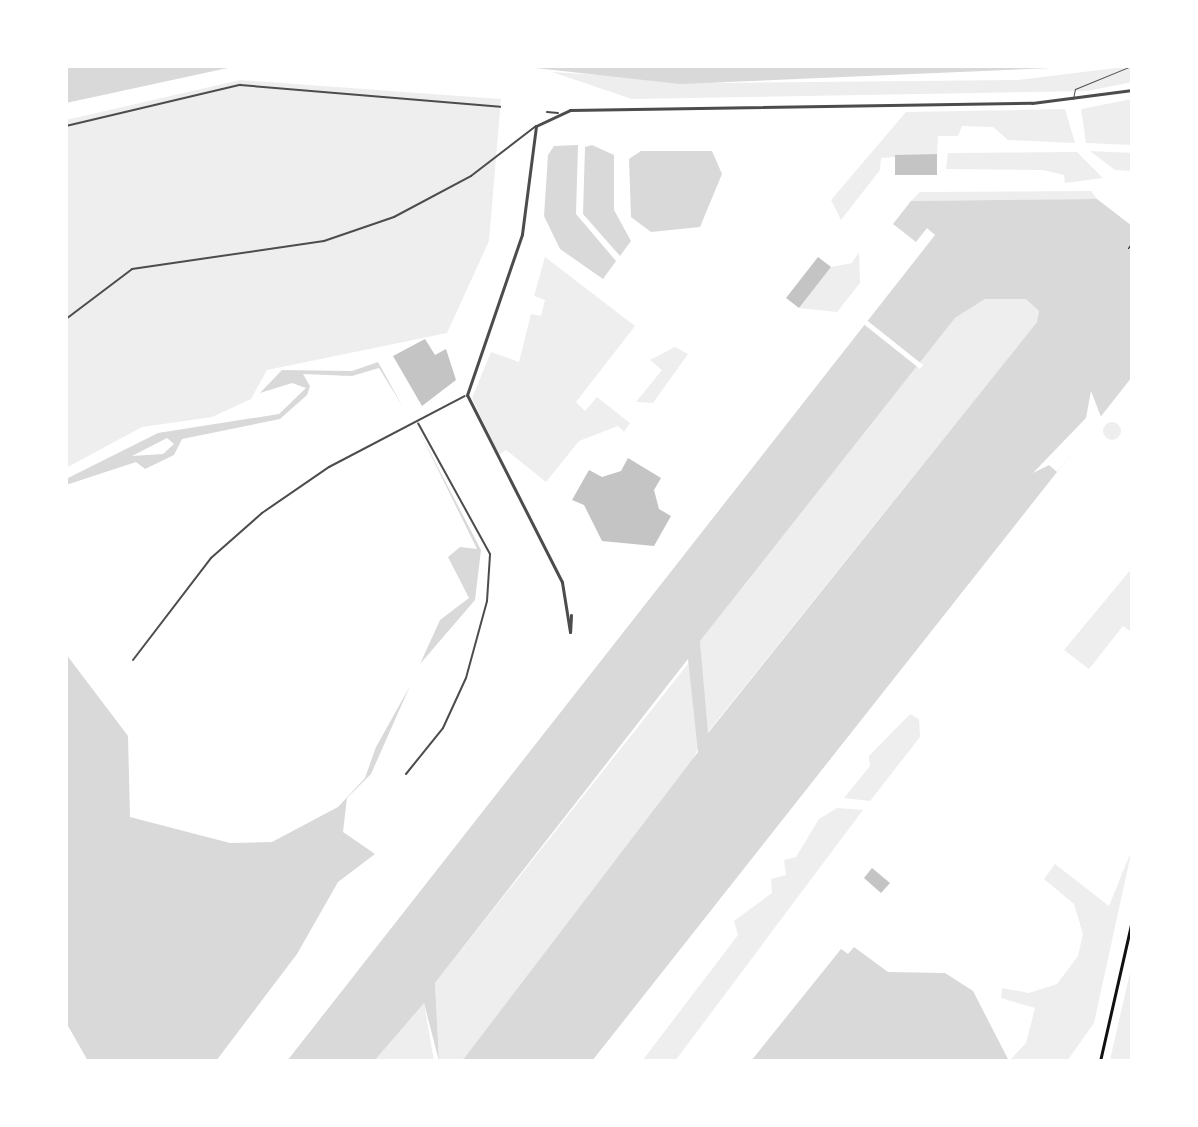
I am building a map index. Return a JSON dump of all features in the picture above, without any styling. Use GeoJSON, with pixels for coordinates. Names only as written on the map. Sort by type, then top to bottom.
{"type":"FeatureCollection","features":[{"type":"Feature","properties":{"kind":"main road"},"geometry":{"type":"LineString","coordinates":[[1100,1061],[1132,920]]}},
{"type":"Feature","properties":{"kind":"street"},"geometry":{"type":"LineString","coordinates":[[66,126],[240,85],[500,107]]}},
{"type":"Feature","properties":{"kind":"street"},"geometry":{"type":"LineString","coordinates":[[547,112],[1073,99],[1132,90]]}},
{"type":"Feature","properties":{"kind":"street"},"geometry":{"type":"LineString","coordinates":[[66,319],[132,269],[324,241],[394,217],[471,176],[558,113]]}},
{"type":"Feature","properties":{"kind":"street"},"geometry":{"type":"LineString","coordinates":[[133,660],[211,558],[262,513],[417,421],[467,395],[522,234],[536,126]]}},
{"type":"Feature","properties":{"kind":"street"},"geometry":{"type":"LineString","coordinates":[[467,395],[571,615],[573,627]]}},
{"type":"Feature","properties":{"kind":"street"},"geometry":{"type":"LineString","coordinates":[[406,774],[443,728],[466,678],[487,601],[490,554],[417,421]]}},
{"type":"Feature","properties":{"kind":"lane"},"geometry":{"type":"LineString","coordinates":[[1073,99],[1075,89],[1131,66]]}},
{"type":"Feature","properties":{"kind":"path"},"geometry":{"type":"LineString","coordinates":[[1128,248],[1132,242]]}},
{"type":"Feature","properties":{"kind":"shaded area"},"geometry":{"type":"Polygon","coordinates":[[[66,66],[237,66],[66,103],[66,66]]]}},
{"type":"Feature","properties":{"kind":"shaded area"},"geometry":{"type":"Polygon","coordinates":[[[517,66],[1098,66],[680,84],[517,66]]]}},
{"type":"Feature","properties":{"kind":"shaded area"},"geometry":{"type":"Polygon","coordinates":[[[1132,66],[1132,82],[1088,91],[632,99],[552,72],[725,83],[1018,80],[1132,66]]]}},
{"type":"Feature","properties":{"kind":"shaded area"},"geometry":{"type":"Polygon","coordinates":[[[240,80],[501,99],[489,241],[447,333],[267,370],[251,399],[212,417],[142,427],[66,468],[66,120],[240,80]]]}},
{"type":"Feature","properties":{"kind":"shaded area"},"geometry":{"type":"Polygon","coordinates":[[[1132,99],[1132,145],[1086,143],[1081,109],[1132,99]]]}},
{"type":"Feature","properties":{"kind":"shaded area"},"geometry":{"type":"Polygon","coordinates":[[[1065,109],[1075,143],[1008,140],[993,127],[962,126],[958,136],[938,136],[937,154],[881,158],[880,170],[841,220],[831,200],[906,112],[1065,109]]]}},
{"type":"Feature","properties":{"kind":"shaded area"},"geometry":{"type":"Polygon","coordinates":[[[578,145],[576,214],[616,261],[603,279],[560,249],[544,216],[548,155],[554,146],[578,145]]]}},
{"type":"Feature","properties":{"kind":"shaded area"},"geometry":{"type":"Polygon","coordinates":[[[592,145],[614,155],[614,210],[631,241],[620,256],[583,214],[585,147],[592,145]]]}},
{"type":"Feature","properties":{"kind":"shaded area"},"geometry":{"type":"Polygon","coordinates":[[[641,151],[712,151],[722,174],[700,227],[651,232],[631,217],[629,159],[641,151]]]}},
{"type":"Feature","properties":{"kind":"shaded area"},"geometry":{"type":"Polygon","coordinates":[[[1090,151],[1132,153],[1132,171],[1115,170],[1090,151]]]}},
{"type":"Feature","properties":{"kind":"shaded area"},"geometry":{"type":"Polygon","coordinates":[[[1077,152],[1103,178],[1065,183],[1064,175],[1043,170],[946,169],[948,153],[1077,152]]]}},
{"type":"Feature","properties":{"kind":"shaded area"},"geometry":{"type":"Polygon","coordinates":[[[1091,191],[1097,199],[911,201],[920,192],[1091,191]]]}},
{"type":"Feature","properties":{"kind":"shaded area"},"geometry":{"type":"Polygon","coordinates":[[[1097,199],[1132,226],[1132,377],[592,1061],[462,1061],[698,752],[688,659],[435,983],[439,1061],[424,1003],[374,1061],[287,1061],[935,235],[927,228],[916,242],[893,224],[911,201],[1097,199]],[[985,299],[955,318],[700,641],[708,733],[1037,322],[1039,311],[1026,299],[985,299]]]}},
{"type":"Feature","properties":{"kind":"shaded area"},"geometry":{"type":"Polygon","coordinates":[[[859,252],[860,283],[837,312],[799,308],[831,267],[852,263],[859,252]]]}},
{"type":"Feature","properties":{"kind":"shaded area"},"geometry":{"type":"Polygon","coordinates":[[[545,257],[635,326],[576,402],[585,411],[597,397],[630,423],[624,432],[618,426],[579,441],[546,482],[506,450],[499,455],[472,398],[491,352],[519,362],[531,314],[541,316],[545,300],[534,296],[545,257]]]}},
{"type":"Feature","properties":{"kind":"shaded area"},"geometry":{"type":"Polygon","coordinates":[[[985,299],[1027,299],[1039,311],[1037,322],[707,733],[700,641],[955,318],[985,299]]]}},
{"type":"Feature","properties":{"kind":"shaded area"},"geometry":{"type":"Polygon","coordinates":[[[675,347],[688,354],[653,403],[636,402],[662,370],[650,360],[675,347]]]}},
{"type":"Feature","properties":{"kind":"shaded area"},"geometry":{"type":"Polygon","coordinates":[[[378,362],[403,407],[379,368],[352,376],[303,374],[310,386],[307,395],[280,419],[182,439],[174,455],[145,469],[136,462],[66,485],[66,479],[158,433],[279,414],[306,388],[292,383],[260,393],[282,370],[352,371],[378,362]],[[167,438],[132,456],[163,454],[174,444],[167,438]]]}},
{"type":"Feature","properties":{"kind":"shaded area"},"geometry":{"type":"Polygon","coordinates":[[[1112,422],[1121,431],[1112,440],[1103,431],[1112,422]]]}},
{"type":"Feature","properties":{"kind":"shaded area"},"geometry":{"type":"Polygon","coordinates":[[[418,429],[481,550],[475,600],[420,664],[440,620],[469,598],[448,557],[460,547],[477,549],[418,429]]]}},
{"type":"Feature","properties":{"kind":"shaded area"},"geometry":{"type":"Polygon","coordinates":[[[1132,568],[1132,632],[1123,626],[1089,669],[1064,650],[1132,568]]]}},
{"type":"Feature","properties":{"kind":"shaded area"},"geometry":{"type":"Polygon","coordinates":[[[66,654],[128,736],[130,817],[230,843],[272,842],[338,807],[365,778],[376,747],[410,686],[371,774],[347,798],[343,832],[375,854],[338,882],[297,954],[216,1061],[88,1061],[68,1026],[66,654]]]}},
{"type":"Feature","properties":{"kind":"shaded area"},"geometry":{"type":"Polygon","coordinates":[[[691,660],[702,740],[692,761],[462,1061],[439,1061],[435,983],[691,660]]]}},
{"type":"Feature","properties":{"kind":"shaded area"},"geometry":{"type":"Polygon","coordinates":[[[910,714],[919,719],[920,737],[870,801],[844,798],[870,766],[869,756],[910,714]]]}},
{"type":"Feature","properties":{"kind":"shaded area"},"geometry":{"type":"Polygon","coordinates":[[[837,808],[863,810],[675,1061],[642,1061],[738,935],[734,921],[772,893],[771,879],[786,875],[784,860],[796,857],[819,819],[837,808]]]}},
{"type":"Feature","properties":{"kind":"shaded area"},"geometry":{"type":"Polygon","coordinates":[[[1132,849],[1094,1023],[1067,1061],[1009,1061],[1026,1043],[1035,1008],[1001,998],[1002,988],[1029,993],[1057,984],[1078,956],[1083,934],[1074,904],[1044,879],[1055,864],[1109,906],[1132,849]]]}},
{"type":"Feature","properties":{"kind":"shaded area"},"geometry":{"type":"Polygon","coordinates":[[[854,947],[888,972],[945,973],[973,991],[1009,1061],[751,1061],[841,949],[848,954],[854,947]]]}},
{"type":"Feature","properties":{"kind":"shaded area"},"geometry":{"type":"Polygon","coordinates":[[[1132,964],[1132,1061],[1110,1061],[1112,1051],[1132,964]]]}},
{"type":"Feature","properties":{"kind":"shaded area"},"geometry":{"type":"Polygon","coordinates":[[[424,1003],[434,1061],[374,1061],[416,1008],[424,1003]]]}},
{"type":"Feature","properties":{"kind":"pier"},"geometry":{"type":"Polygon","coordinates":[[[864,318],[923,365],[920,369],[861,322],[864,318]]]}},
{"type":"Feature","properties":{"kind":"pier"},"geometry":{"type":"Polygon","coordinates":[[[1091,391],[1101,417],[1057,472],[1049,465],[1033,473],[1086,418],[1091,391]]]}},
{"type":"Feature","properties":{"kind":"building"},"geometry":{"type":"Polygon","coordinates":[[[937,154],[937,175],[895,175],[895,155],[937,154]]]}},
{"type":"Feature","properties":{"kind":"building"},"geometry":{"type":"Polygon","coordinates":[[[818,257],[831,267],[799,308],[786,298],[818,257]]]}},
{"type":"Feature","properties":{"kind":"building"},"geometry":{"type":"Polygon","coordinates":[[[425,339],[435,355],[446,349],[456,380],[422,406],[393,356],[425,339]]]}},
{"type":"Feature","properties":{"kind":"building"},"geometry":{"type":"Polygon","coordinates":[[[628,458],[661,478],[654,490],[659,509],[671,516],[654,546],[602,541],[584,505],[572,500],[589,470],[602,477],[621,471],[628,458]]]}},
{"type":"Feature","properties":{"kind":"building"},"geometry":{"type":"Polygon","coordinates":[[[872,868],[890,883],[881,893],[864,878],[872,868]]]}}]}
